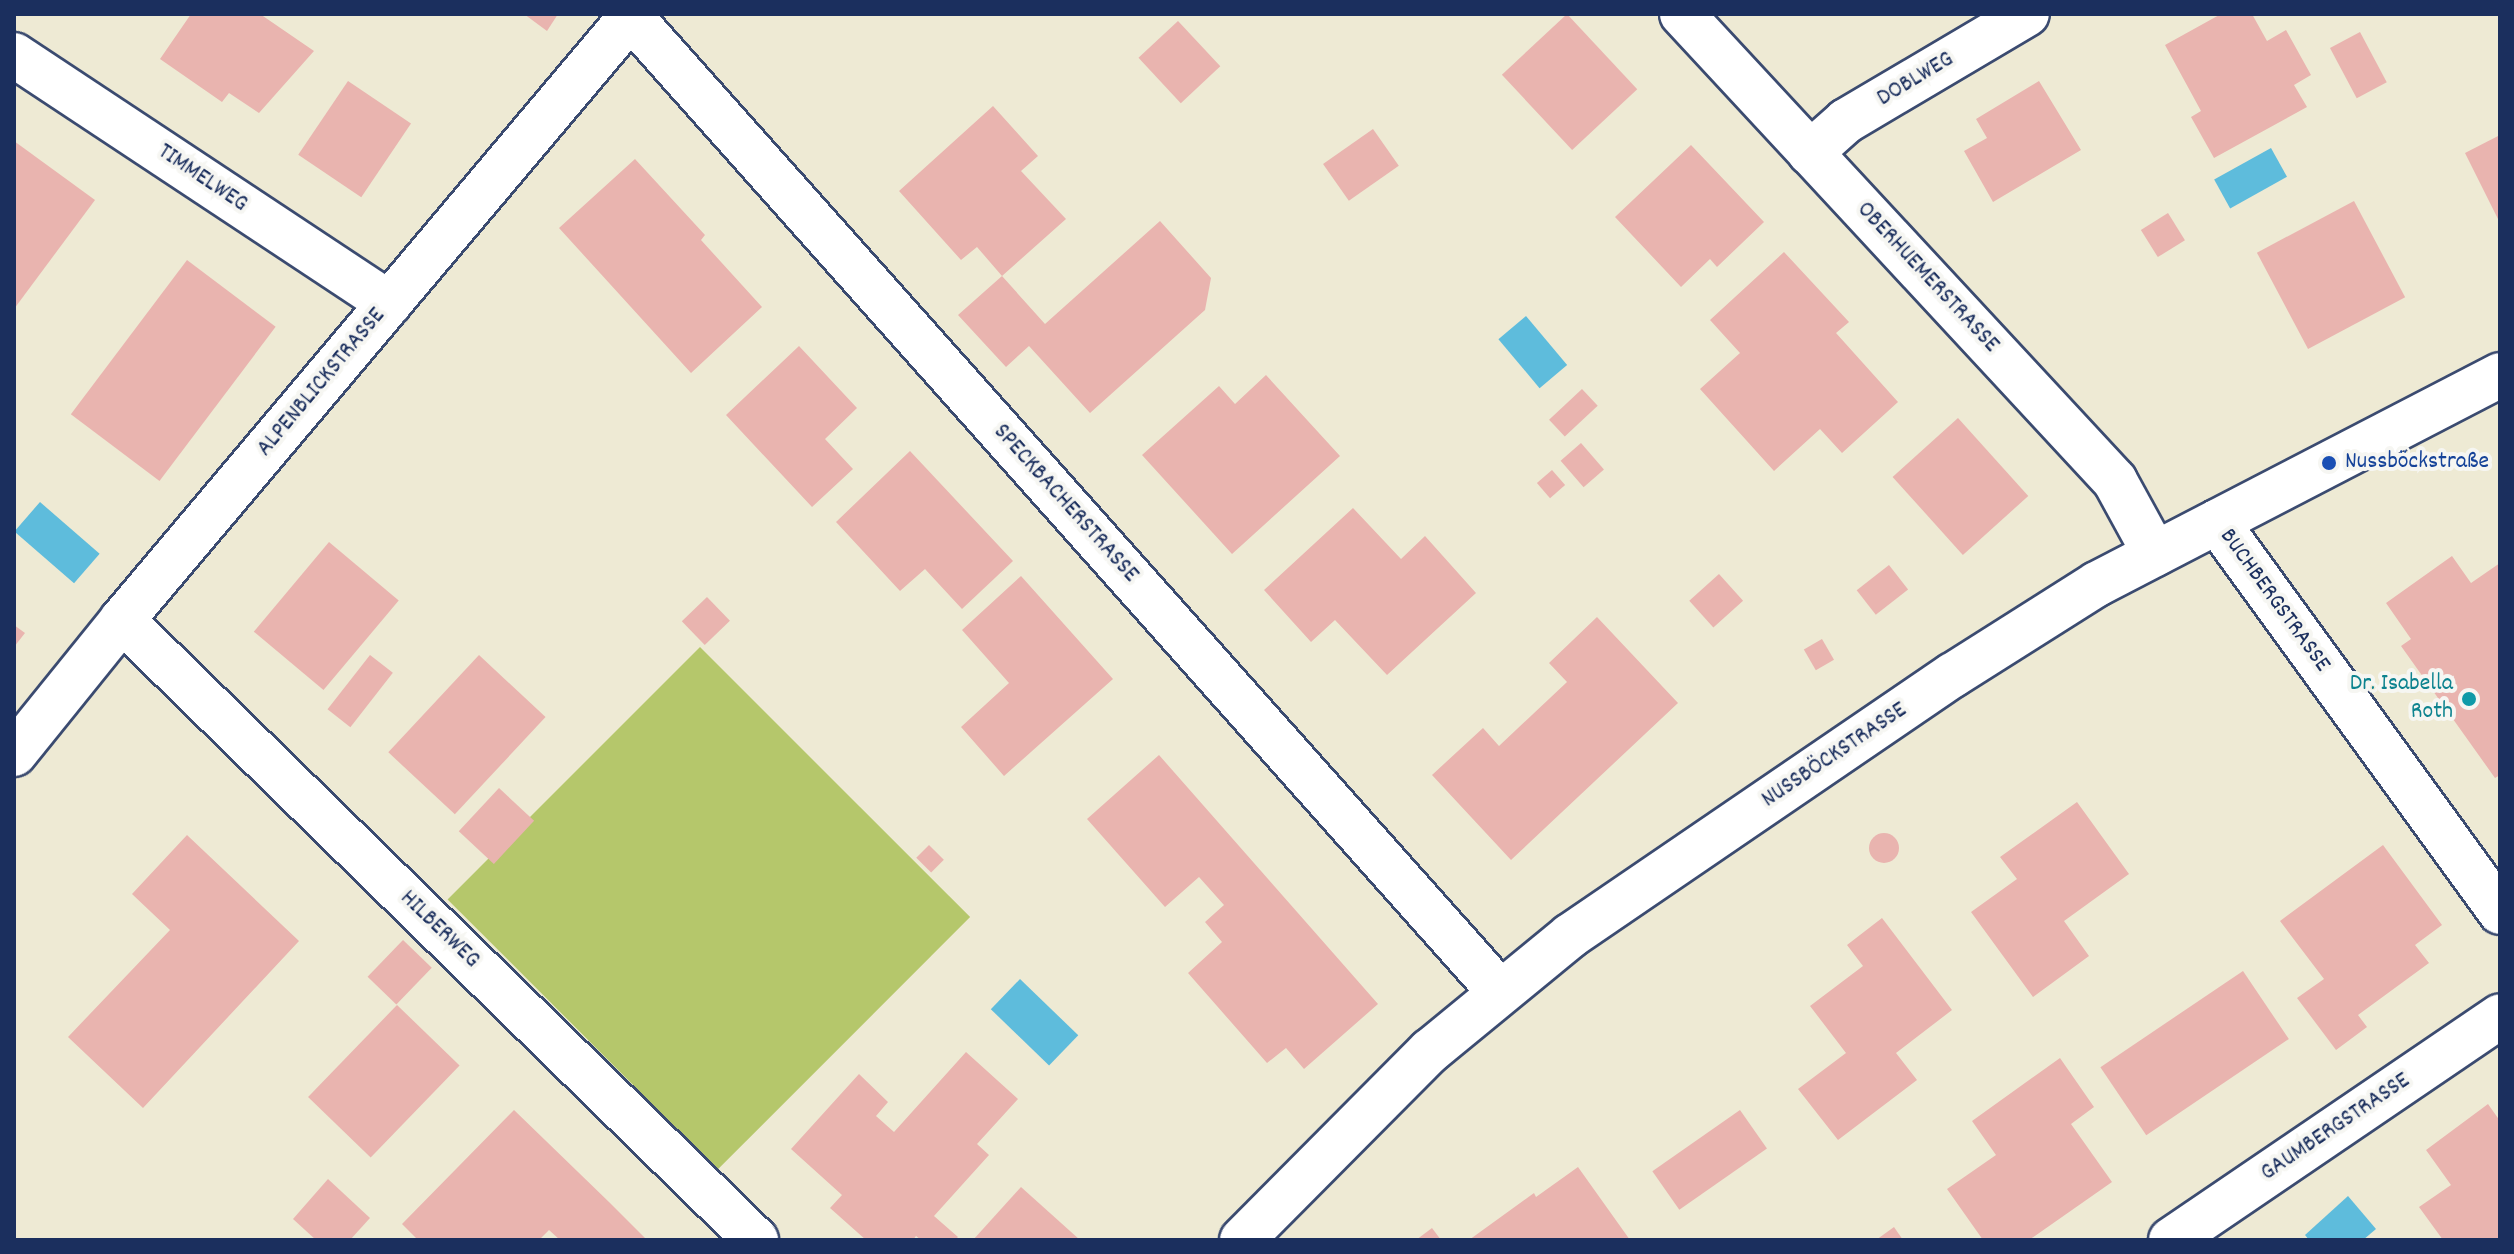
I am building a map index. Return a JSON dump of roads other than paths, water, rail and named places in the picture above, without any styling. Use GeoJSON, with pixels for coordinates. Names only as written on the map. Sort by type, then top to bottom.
{"type":"FeatureCollection","features":[{"type":"Feature","properties":{"kind":"street","name":"OBERHUEMERSTRASSE"},"geometry":{"type":"LineString","coordinates":[[1682,14],[2115,481],[2155,554]]}},
{"type":"Feature","properties":{"kind":"street","name":"DOBLWEG"},"geometry":{"type":"LineString","coordinates":[[1810,153],[1846,121],[2027,14]]}},
{"type":"Feature","properties":{"kind":"street","name":"ALPENBLICKSTRASSE"},"geometry":{"type":"LineString","coordinates":[[14,754],[122,620],[632,15]]}},
{"type":"Feature","properties":{"kind":"street","name":"SPECKBACHERSTRASSE"},"geometry":{"type":"LineString","coordinates":[[632,15],[1499,991]]}},
{"type":"Feature","properties":{"kind":"street","name":"TIMMELWEG"},"geometry":{"type":"LineString","coordinates":[[14,55],[389,303]]}},
{"type":"Feature","properties":{"kind":"street","name":"NUSSBÖCKSTRASSE"},"geometry":{"type":"LineString","coordinates":[[1242,1240],[1430,1051],[1499,991],[1581,928],[1953,675],[2097,584],[2500,375]]}},
{"type":"Feature","properties":{"kind":"street","name":"BUCHBERGSTRASSE"},"geometry":{"type":"LineString","coordinates":[[2217,522],[2500,912]]}},
{"type":"Feature","properties":{"kind":"street","name":"HILBERWEG"},"geometry":{"type":"LineString","coordinates":[[122,620],[756,1240]]}},
{"type":"Feature","properties":{"kind":"street","name":"GAUMBERGSTRASSE"},"geometry":{"type":"LineString","coordinates":[[2171,1240],[2500,1016]]}},
{"type":"Feature","properties":{"kind":"water"},"geometry":{"type":"Polygon","coordinates":[[[2271,148],[2287,177],[2230,208],[2214,180],[2271,148]]]}},
{"type":"Feature","properties":{"kind":"water"},"geometry":{"type":"Polygon","coordinates":[[[1526,316],[1567,365],[1540,388],[1498,339],[1526,316]]]}},
{"type":"Feature","properties":{"kind":"water"},"geometry":{"type":"Polygon","coordinates":[[[40,502],[100,554],[74,583],[14,531],[40,502]]]}},
{"type":"Feature","properties":{"kind":"water"},"geometry":{"type":"Polygon","coordinates":[[[1020,979],[1078,1035],[1049,1065],[991,1009],[1020,979]]]}},
{"type":"Feature","properties":{"kind":"water"},"geometry":{"type":"Polygon","coordinates":[[[2348,1196],[2376,1229],[2363,1240],[2309,1240],[2305,1235],[2348,1196]]]}},
{"type":"Feature","properties":{"kind":"place","name":"Nussböckstraße"},"geometry":{"type":"Point","coordinates":[2329,463]}},
{"type":"Feature","properties":{"kind":"place","name":"Dr. Isabella Roth"},"geometry":{"type":"Point","coordinates":[2469,699]}}]}
